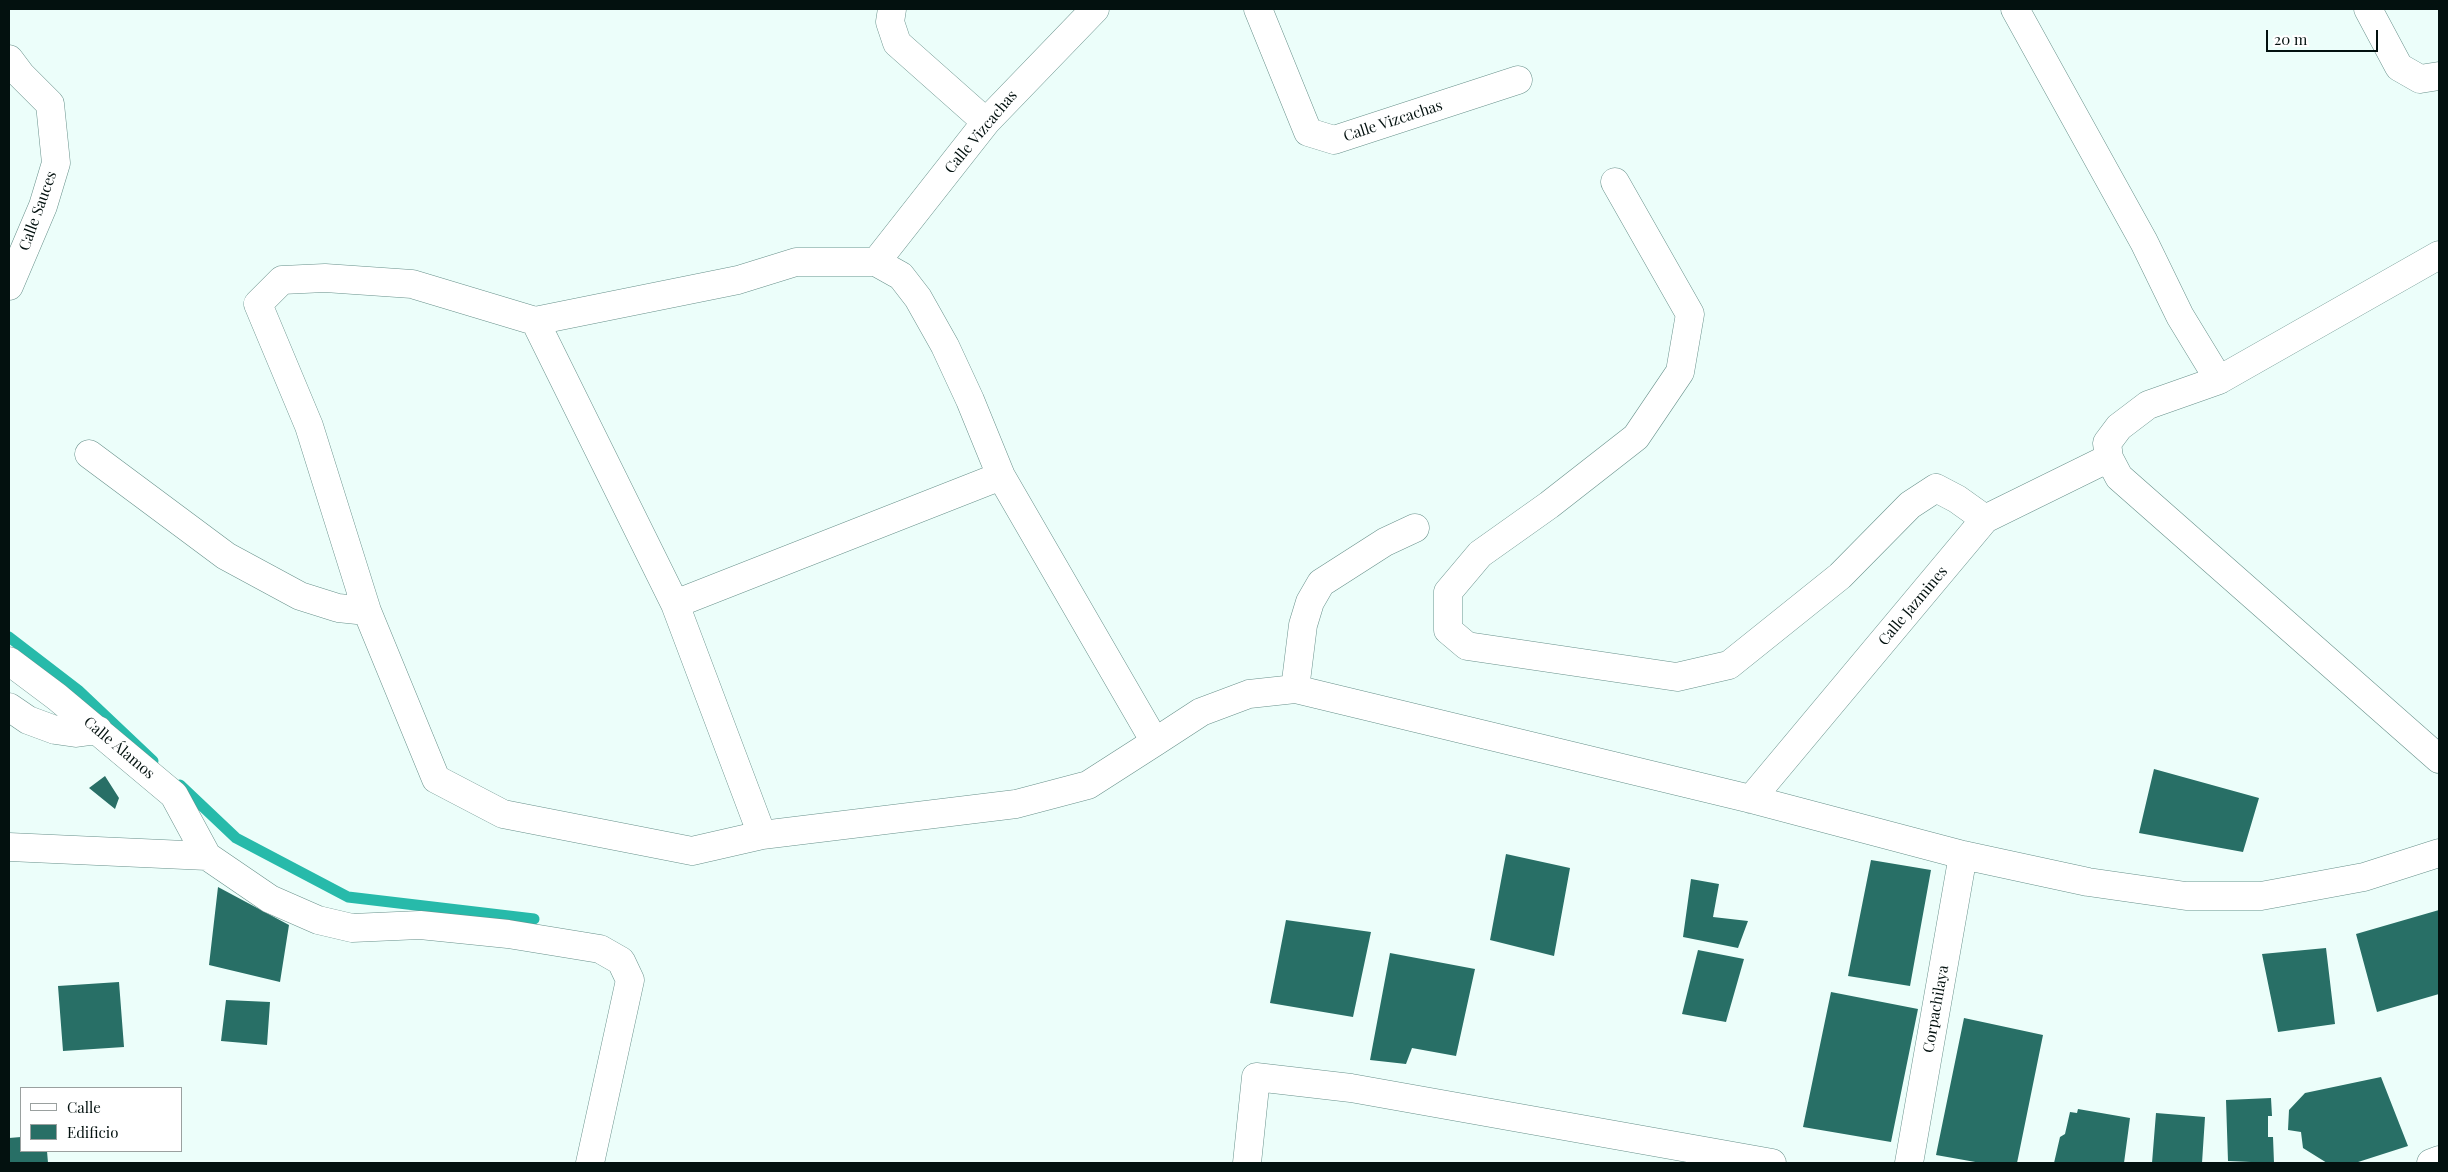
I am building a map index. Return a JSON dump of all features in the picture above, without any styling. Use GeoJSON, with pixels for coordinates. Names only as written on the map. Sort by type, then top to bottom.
{"type":"FeatureCollection","features":[{"type":"Feature","properties":{"kind":"street"},"geometry":{"type":"LineString","coordinates":[[892,9],[890,22],[897,43],[986,122]]}},
{"type":"Feature","properties":{"kind":"street","name":"Calle Vizcachas"},"geometry":{"type":"LineString","coordinates":[[876,262],[986,122],[1095,9]]}},
{"type":"Feature","properties":{"kind":"street","name":"Calle Vizcachas"},"geometry":{"type":"LineString","coordinates":[[1258,9],[1308,132],[1334,140],[1518,80]]}},
{"type":"Feature","properties":{"kind":"street"},"geometry":{"type":"LineString","coordinates":[[2015,9],[2144,242],[2180,316],[2218,380]]}},
{"type":"Feature","properties":{"kind":"street"},"geometry":{"type":"LineString","coordinates":[[2368,9],[2398,67],[2420,79],[2439,76]]}},
{"type":"Feature","properties":{"kind":"street","name":"Calle Sauces"},"geometry":{"type":"LineString","coordinates":[[9,59],[21,75],[50,104],[56,163],[43,206],[9,286]]}},
{"type":"Feature","properties":{"kind":"street"},"geometry":{"type":"LineString","coordinates":[[1615,182],[1690,314],[1680,372],[1636,437],[1549,505],[1480,554],[1448,592],[1448,630],[1468,646],[1677,677],[1729,665],[1840,576],[1910,505],[1936,488],[1958,499],[1985,520]]}},
{"type":"Feature","properties":{"kind":"street"},"geometry":{"type":"LineString","coordinates":[[2439,255],[2218,380],[2148,405],[2119,427],[2107,443],[2109,458],[2119,477],[2439,759]]}},
{"type":"Feature","properties":{"kind":"street"},"geometry":{"type":"LineString","coordinates":[[1155,742],[1001,476],[966,391],[945,346],[918,298],[900,276],[876,262],[796,262],[738,280],[535,321],[412,284],[325,278],[282,280],[258,304],[309,426],[367,611],[436,779],[503,814],[692,851],[762,835],[1016,804],[1088,785],[1155,742],[1201,712],[1249,694],[1295,689],[1751,799],[1963,855],[2088,882],[2186,896],[2261,896],[2364,878],[2439,853]]}},
{"type":"Feature","properties":{"kind":"street"},"geometry":{"type":"LineString","coordinates":[[535,321],[675,604],[762,835]]}},
{"type":"Feature","properties":{"kind":"street"},"geometry":{"type":"LineString","coordinates":[[89,454],[226,556],[300,596],[338,608],[367,611]]}},
{"type":"Feature","properties":{"kind":"street","name":"Calle Jazmines"},"geometry":{"type":"LineString","coordinates":[[1751,799],[1985,520],[2109,458]]}},
{"type":"Feature","properties":{"kind":"street"},"geometry":{"type":"LineString","coordinates":[[675,604],[1001,476]]}},
{"type":"Feature","properties":{"kind":"street"},"geometry":{"type":"LineString","coordinates":[[1295,689],[1303,625],[1310,602],[1322,582],[1384,542],[1415,528]]}},
{"type":"Feature","properties":{"kind":"street","name":"Calle Álamos"},"geometry":{"type":"LineString","coordinates":[[9,661],[98,730],[174,795],[207,856]]}},
{"type":"Feature","properties":{"kind":"street"},"geometry":{"type":"LineString","coordinates":[[9,707],[28,720],[54,730],[76,733],[98,730]]}},
{"type":"Feature","properties":{"kind":"street"},"geometry":{"type":"LineString","coordinates":[[9,847],[207,856],[270,899],[318,920],[352,928],[420,925],[508,934],[600,949],[621,961],[630,980],[590,1163]]}},
{"type":"Feature","properties":{"kind":"street","name":"Corpachilaya"},"geometry":{"type":"LineString","coordinates":[[1909,1163],[1963,855]]}},
{"type":"Feature","properties":{"kind":"street"},"geometry":{"type":"LineString","coordinates":[[1247,1163],[1256,1077],[1351,1088],[1772,1163]]}},
{"type":"Feature","properties":{"kind":"street"},"geometry":{"type":"LineString","coordinates":[[2431,1163],[2439,1160]]}},
{"type":"Feature","properties":{"kind":"building"},"geometry":{"type":"Polygon","coordinates":[[[2154,769],[2259,798],[2243,852],[2139,833],[2154,769]]]}},
{"type":"Feature","properties":{"kind":"building"},"geometry":{"type":"Polygon","coordinates":[[[105,776],[119,798],[115,809],[89,788],[105,776]]]}},
{"type":"Feature","properties":{"kind":"building"},"geometry":{"type":"Polygon","coordinates":[[[1506,854],[1570,868],[1554,956],[1490,940],[1506,854]]]}},
{"type":"Feature","properties":{"kind":"building"},"geometry":{"type":"Polygon","coordinates":[[[1871,860],[1931,870],[1910,986],[1848,976],[1871,860]]]}},
{"type":"Feature","properties":{"kind":"building"},"geometry":{"type":"Polygon","coordinates":[[[1691,879],[1719,884],[1713,917],[1748,921],[1738,948],[1683,937],[1691,879]]]}},
{"type":"Feature","properties":{"kind":"building"},"geometry":{"type":"Polygon","coordinates":[[[218,887],[289,925],[280,982],[209,965],[218,887]]]}},
{"type":"Feature","properties":{"kind":"building"},"geometry":{"type":"Polygon","coordinates":[[[2439,910],[2439,994],[2377,1012],[2356,934],[2439,910]]]}},
{"type":"Feature","properties":{"kind":"building"},"geometry":{"type":"Polygon","coordinates":[[[1286,920],[1371,932],[1353,1017],[1270,1003],[1286,920]]]}},
{"type":"Feature","properties":{"kind":"building"},"geometry":{"type":"Polygon","coordinates":[[[2326,948],[2335,1024],[2278,1032],[2262,954],[2326,948]]]}},
{"type":"Feature","properties":{"kind":"building"},"geometry":{"type":"Polygon","coordinates":[[[1698,950],[1744,959],[1726,1022],[1682,1014],[1698,950]]]}},
{"type":"Feature","properties":{"kind":"building"},"geometry":{"type":"Polygon","coordinates":[[[1390,953],[1475,969],[1456,1056],[1412,1048],[1406,1064],[1370,1060],[1390,953]]]}},
{"type":"Feature","properties":{"kind":"building"},"geometry":{"type":"Polygon","coordinates":[[[119,982],[124,1047],[63,1051],[58,986],[119,982]]]}},
{"type":"Feature","properties":{"kind":"building"},"geometry":{"type":"Polygon","coordinates":[[[1831,992],[1918,1009],[1891,1142],[1803,1127],[1831,992]]]}},
{"type":"Feature","properties":{"kind":"building"},"geometry":{"type":"Polygon","coordinates":[[[226,1000],[270,1002],[267,1045],[221,1041],[226,1000]]]}},
{"type":"Feature","properties":{"kind":"building"},"geometry":{"type":"Polygon","coordinates":[[[1964,1018],[2043,1035],[2017,1163],[1981,1163],[1936,1155],[1964,1018]]]}},
{"type":"Feature","properties":{"kind":"building"},"geometry":{"type":"Polygon","coordinates":[[[2381,1077],[2408,1146],[2355,1163],[2327,1163],[2303,1148],[2301,1132],[2288,1130],[2289,1110],[2305,1093],[2381,1077]]]}},
{"type":"Feature","properties":{"kind":"building"},"geometry":{"type":"Polygon","coordinates":[[[2271,1098],[2272,1116],[2268,1116],[2268,1137],[2273,1137],[2274,1163],[2228,1161],[2226,1100],[2271,1098]]]}},
{"type":"Feature","properties":{"kind":"building"},"geometry":{"type":"Polygon","coordinates":[[[2078,1109],[2130,1118],[2124,1163],[2054,1163],[2060,1137],[2065,1134],[2070,1112],[2077,1113],[2078,1109]]]}},
{"type":"Feature","properties":{"kind":"building"},"geometry":{"type":"Polygon","coordinates":[[[2156,1113],[2205,1117],[2202,1163],[2152,1163],[2156,1113]]]}},
{"type":"Feature","properties":{"kind":"building"},"geometry":{"type":"Polygon","coordinates":[[[20,1137],[20,1152],[47,1152],[48,1163],[9,1163],[9,1138],[20,1137]]]}},
{"type":"Feature","properties":{"kind":"waterway"},"geometry":{"type":"LineString","coordinates":[[9,637],[78,690],[153,761]]}},
{"type":"Feature","properties":{"kind":"waterway"},"geometry":{"type":"LineString","coordinates":[[180,785],[236,838],[348,897],[534,919]]}}]}
